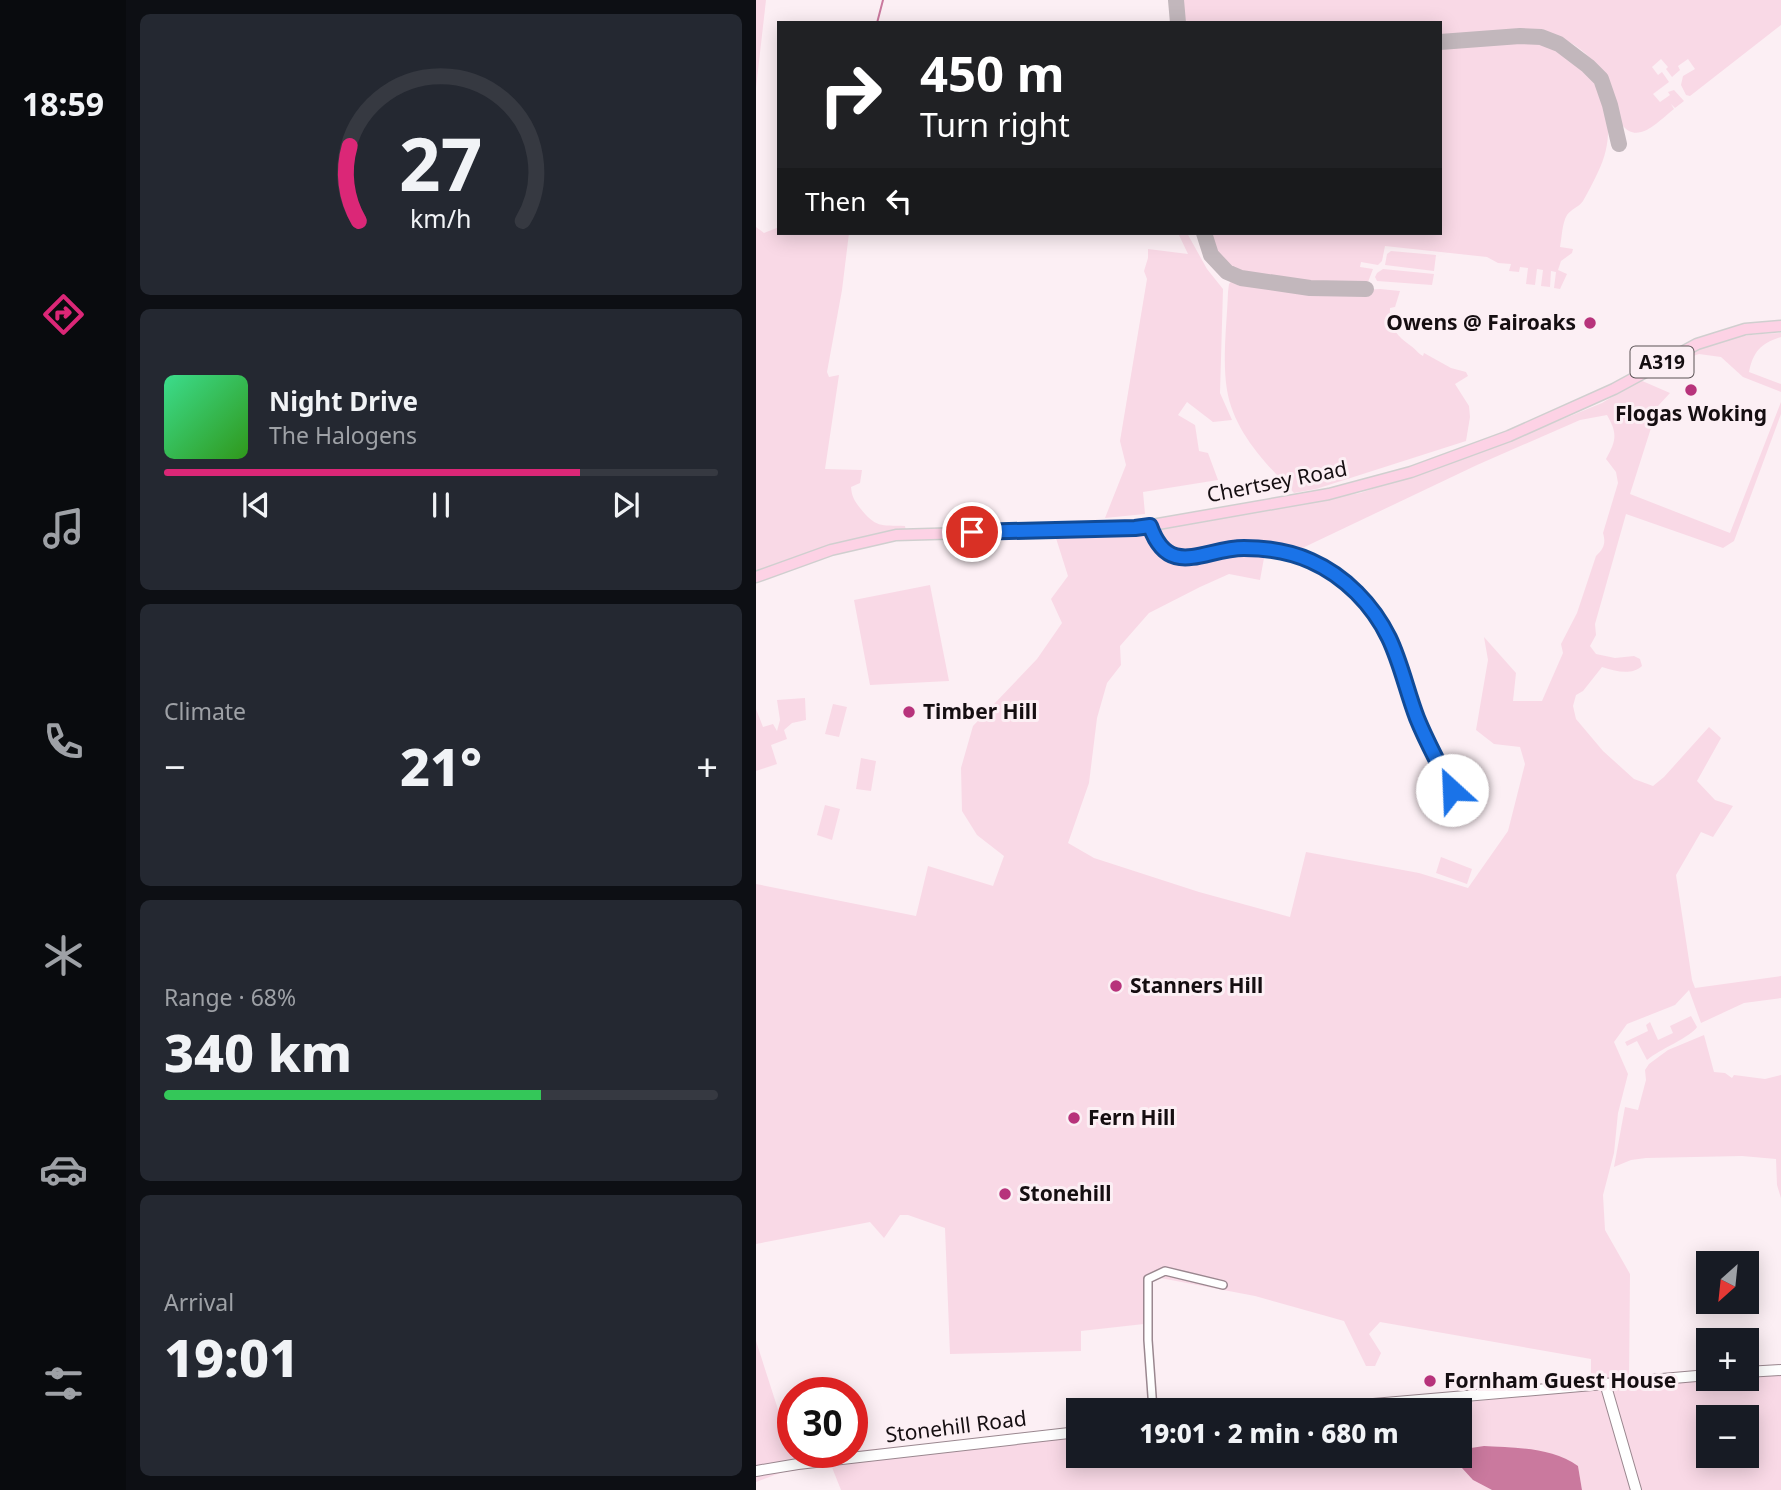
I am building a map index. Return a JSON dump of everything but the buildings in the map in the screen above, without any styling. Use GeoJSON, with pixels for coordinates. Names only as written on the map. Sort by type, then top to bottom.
{"type":"FeatureCollection","features":[{"type":"Feature","properties":{"kind":"main road","name":"Chertsey Road"},"geometry":{"type":"LineString","coordinates":[[756,577],[831,550],[896,535],[1135,528],[1299,500],[1411,472],[1509,436],[1564,412],[1614,389],[1697,344],[1745,329],[1781,326]]}},
{"type":"Feature","properties":{"kind":"street"},"geometry":{"type":"LineString","coordinates":[[1150,526],[1164,551],[1173,557],[1190,558],[1241,548],[1270,550],[1302,557],[1348,584],[1366,604],[1388,637],[1418,720],[1452,790]]}},
{"type":"Feature","properties":{"kind":"street"},"geometry":{"type":"LineString","coordinates":[[1152,1398],[1148,1340],[1148,1279],[1165,1271],[1223,1285]]}},
{"type":"Feature","properties":{"kind":"street"},"geometry":{"type":"LineString","coordinates":[[1759,1371],[1781,1370]]}},
{"type":"Feature","properties":{"kind":"street"},"geometry":{"type":"LineString","coordinates":[[1438,1398],[1696,1376]]}},
{"type":"Feature","properties":{"kind":"street"},"geometry":{"type":"LineString","coordinates":[[1605,1383],[1636,1490]]}},
{"type":"Feature","properties":{"kind":"street","name":"Stonehill Road"},"geometry":{"type":"LineString","coordinates":[[756,1471],[1066,1433]]}},
{"type":"Feature","properties":{"kind":"shaded area"},"geometry":{"type":"Polygon","coordinates":[[[756,0],[766,0],[756,88],[756,0]]]}},
{"type":"Feature","properties":{"kind":"shaded area"},"geometry":{"type":"Polygon","coordinates":[[[1182,0],[1781,0],[1781,25],[1690,96],[1686,95],[1681,85],[1683,76],[1695,69],[1688,59],[1678,66],[1680,70],[1672,77],[1661,59],[1652,67],[1658,75],[1662,72],[1669,82],[1653,94],[1660,102],[1670,95],[1668,92],[1674,90],[1684,101],[1675,108],[1671,104],[1674,109],[1658,122],[1647,130],[1635,133],[1622,124],[1612,93],[1598,67],[1580,50],[1561,38],[1539,32],[1516,30],[1442,36],[1442,21],[1184,21],[1182,0]]]}},
{"type":"Feature","properties":{"kind":"shaded area"},"geometry":{"type":"Polygon","coordinates":[[[1509,39],[1536,41],[1557,48],[1575,60],[1589,74],[1600,92],[1606,111],[1606,151],[1583,201],[1567,215],[1564,222],[1560,247],[1573,249],[1572,253],[1561,261],[1558,270],[1567,274],[1560,289],[1554,288],[1556,272],[1551,271],[1550,287],[1541,286],[1543,270],[1537,269],[1535,285],[1526,284],[1528,268],[1520,267],[1519,272],[1509,271],[1511,264],[1498,263],[1487,257],[1385,246],[1382,261],[1378,265],[1361,262],[1360,267],[1373,269],[1368,282],[1334,284],[1240,272],[1220,257],[1210,235],[1442,235],[1442,46],[1509,39]]]}},
{"type":"Feature","properties":{"kind":"shaded area"},"geometry":{"type":"Polygon","coordinates":[[[756,227],[764,233],[777,228],[777,235],[849,235],[827,372],[829,377],[839,375],[825,469],[862,470],[860,483],[851,487],[858,505],[875,522],[905,526],[906,531],[827,545],[756,571],[756,227]]]}},
{"type":"Feature","properties":{"kind":"shaded area"},"geometry":{"type":"Polygon","coordinates":[[[1179,235],[1188,235],[1207,269],[1223,289],[1220,393],[1232,420],[1213,422],[1187,402],[1178,415],[1195,425],[1199,451],[1208,453],[1218,480],[1143,492],[1145,514],[1105,518],[1126,465],[1120,441],[1147,279],[1144,271],[1148,249],[1188,254],[1179,235]]]}},
{"type":"Feature","properties":{"kind":"shaded area"},"geometry":{"type":"Polygon","coordinates":[[[1391,251],[1436,255],[1434,271],[1385,265],[1387,254],[1391,251]]]}},
{"type":"Feature","properties":{"kind":"shaded area"},"geometry":{"type":"Polygon","coordinates":[[[1383,269],[1434,274],[1432,285],[1377,281],[1377,273],[1383,269]]]}},
{"type":"Feature","properties":{"kind":"shaded area"},"geometry":{"type":"Polygon","coordinates":[[[1233,279],[1330,292],[1380,289],[1400,291],[1395,307],[1390,308],[1392,325],[1398,334],[1421,355],[1424,353],[1451,368],[1466,372],[1468,376],[1455,384],[1469,406],[1466,441],[1316,489],[1294,493],[1253,446],[1236,420],[1231,405],[1227,390],[1225,354],[1228,292],[1233,279]]]}},
{"type":"Feature","properties":{"kind":"shaded area"},"geometry":{"type":"Polygon","coordinates":[[[1781,333],[1781,337],[1759,349],[1749,372],[1781,384],[1781,392],[1743,377],[1721,357],[1699,354],[1681,360],[1701,346],[1728,338],[1781,333]]]}},
{"type":"Feature","properties":{"kind":"shaded area"},"geometry":{"type":"Polygon","coordinates":[[[1640,380],[1670,393],[1658,406],[1630,494],[1730,533],[1781,402],[1781,414],[1734,541],[1723,548],[1626,514],[1595,624],[1596,635],[1590,646],[1596,654],[1615,658],[1634,656],[1640,659],[1642,666],[1628,672],[1602,667],[1583,691],[1576,695],[1573,706],[1576,719],[1603,751],[1634,779],[1653,786],[1709,727],[1721,738],[1697,781],[1715,800],[1733,806],[1713,837],[1701,832],[1676,875],[1692,980],[1695,988],[1781,976],[1781,998],[1744,1003],[1701,1023],[1689,990],[1675,1005],[1627,1024],[1614,1042],[1628,1074],[1618,1113],[1614,1153],[1603,1195],[1605,1230],[1630,1274],[1629,1377],[1591,1379],[1591,1359],[1380,1322],[1369,1334],[1381,1353],[1375,1366],[1366,1366],[1344,1321],[1255,1296],[1150,1276],[1144,1324],[1081,1331],[1081,1351],[950,1354],[945,1228],[908,1215],[900,1215],[884,1238],[870,1222],[756,1244],[756,884],[916,916],[928,866],[993,886],[1004,856],[977,835],[962,811],[961,768],[973,726],[1037,659],[1062,623],[1051,599],[1068,576],[1055,535],[1147,530],[1360,493],[1474,455],[1602,403],[1640,380]],[[1607,415],[1580,420],[1477,465],[1294,552],[1266,547],[1260,580],[1229,574],[1149,613],[1120,646],[1121,665],[1107,683],[1097,718],[1089,783],[1068,843],[1094,858],[1199,892],[1290,917],[1306,852],[1419,873],[1468,888],[1508,831],[1525,764],[1520,747],[1494,744],[1476,730],[1488,660],[1484,637],[1516,673],[1513,701],[1542,701],[1563,653],[1561,644],[1577,613],[1596,556],[1604,546],[1603,533],[1618,483],[1616,472],[1606,459],[1614,437],[1607,415]]]}},
{"type":"Feature","properties":{"kind":"shaded area"},"geometry":{"type":"Polygon","coordinates":[[[930,585],[949,681],[870,685],[854,600],[930,585]]]}},
{"type":"Feature","properties":{"kind":"shaded area"},"geometry":{"type":"Polygon","coordinates":[[[805,698],[806,720],[792,723],[784,730],[787,739],[771,745],[777,764],[756,771],[756,709],[763,727],[773,724],[777,731],[780,720],[777,700],[805,698]]]}},
{"type":"Feature","properties":{"kind":"shaded area"},"geometry":{"type":"Polygon","coordinates":[[[833,704],[847,707],[839,737],[825,734],[833,704]]]}},
{"type":"Feature","properties":{"kind":"shaded area"},"geometry":{"type":"Polygon","coordinates":[[[861,758],[876,761],[871,791],[856,789],[861,758]]]}},
{"type":"Feature","properties":{"kind":"shaded area"},"geometry":{"type":"Polygon","coordinates":[[[825,805],[840,809],[832,840],[817,835],[825,805]]]}},
{"type":"Feature","properties":{"kind":"shaded area"},"geometry":{"type":"Polygon","coordinates":[[[1441,857],[1472,869],[1467,884],[1436,873],[1441,857]]]}},
{"type":"Feature","properties":{"kind":"shaded area"},"geometry":{"type":"Polygon","coordinates":[[[1691,1016],[1697,1027],[1694,1031],[1647,1060],[1637,1041],[1627,1046],[1625,1042],[1648,1031],[1646,1025],[1650,1022],[1658,1040],[1673,1033],[1670,1026],[1691,1016]]]}},
{"type":"Feature","properties":{"kind":"shaded area"},"geometry":{"type":"Polygon","coordinates":[[[1704,1035],[1714,1072],[1725,1073],[1732,1078],[1734,1075],[1765,1079],[1781,1075],[1781,1198],[1777,1185],[1776,1159],[1742,1156],[1646,1158],[1631,1160],[1614,1167],[1625,1107],[1638,1110],[1646,1080],[1645,1070],[1649,1064],[1668,1050],[1704,1035]]]}},
{"type":"Feature","properties":{"kind":"shaded area"},"geometry":{"type":"Polygon","coordinates":[[[756,1341],[777,1406],[777,1468],[810,1468],[783,1472],[756,1482],[756,1341]]]}},
{"type":"Feature","properties":{"kind":"shaded area"},"geometry":{"type":"Polygon","coordinates":[[[1781,1373],[1781,1490],[1582,1490],[1578,1466],[1532,1450],[1484,1446],[1473,1480],[1492,1490],[841,1490],[832,1468],[868,1468],[868,1450],[1066,1437],[1066,1468],[1472,1468],[1472,1402],[1612,1386],[1696,1380],[1696,1391],[1759,1391],[1759,1375],[1781,1373]]]}},
{"type":"Feature","properties":{"kind":"shaded area"},"geometry":{"type":"Polygon","coordinates":[[[1484,1446],[1532,1450],[1556,1455],[1578,1466],[1582,1490],[1492,1490],[1473,1480],[1462,1468],[1472,1468],[1472,1448],[1484,1446]]]}},
{"type":"Feature","properties":{"kind":"waterway"},"geometry":{"type":"LineString","coordinates":[[878,21],[883,0]]}},
{"type":"Feature","properties":{"kind":"taxiway"},"geometry":{"type":"LineString","coordinates":[[1176,0],[1178,21]]}},
{"type":"Feature","properties":{"kind":"taxiway"},"geometry":{"type":"LineString","coordinates":[[1442,42],[1520,36],[1541,37],[1559,44],[1601,79],[1619,144]]}},
{"type":"Feature","properties":{"kind":"taxiway"},"geometry":{"type":"LineString","coordinates":[[1205,235],[1211,255],[1227,272],[1241,278],[1310,288],[1366,289]]}},
{"type":"Feature","properties":{"kind":"place","name":"Owens @ Fairoaks"},"geometry":{"type":"Point","coordinates":[1590,323]}},
{"type":"Feature","properties":{"kind":"place","name":"Flogas Woking"},"geometry":{"type":"Point","coordinates":[1691,390]}},
{"type":"Feature","properties":{"kind":"place","name":"Timber Hill"},"geometry":{"type":"Point","coordinates":[909,712]}},
{"type":"Feature","properties":{"kind":"place","name":"Stanners Hill"},"geometry":{"type":"Point","coordinates":[1116,986]}},
{"type":"Feature","properties":{"kind":"place","name":"Fern Hill"},"geometry":{"type":"Point","coordinates":[1074,1118]}},
{"type":"Feature","properties":{"kind":"place","name":"Stonehill"},"geometry":{"type":"Point","coordinates":[1005,1194]}},
{"type":"Feature","properties":{"kind":"place","name":"Fornham Guest House"},"geometry":{"type":"Point","coordinates":[1430,1381]}},
{"type":"Feature","properties":{"kind":"route"},"geometry":{"type":"LineString","coordinates":[[972,532],[1150,526],[1164,551],[1173,557],[1190,558],[1241,548],[1270,550],[1302,557],[1332,572],[1360,596],[1388,637],[1418,720],[1452,790]]}}]}
